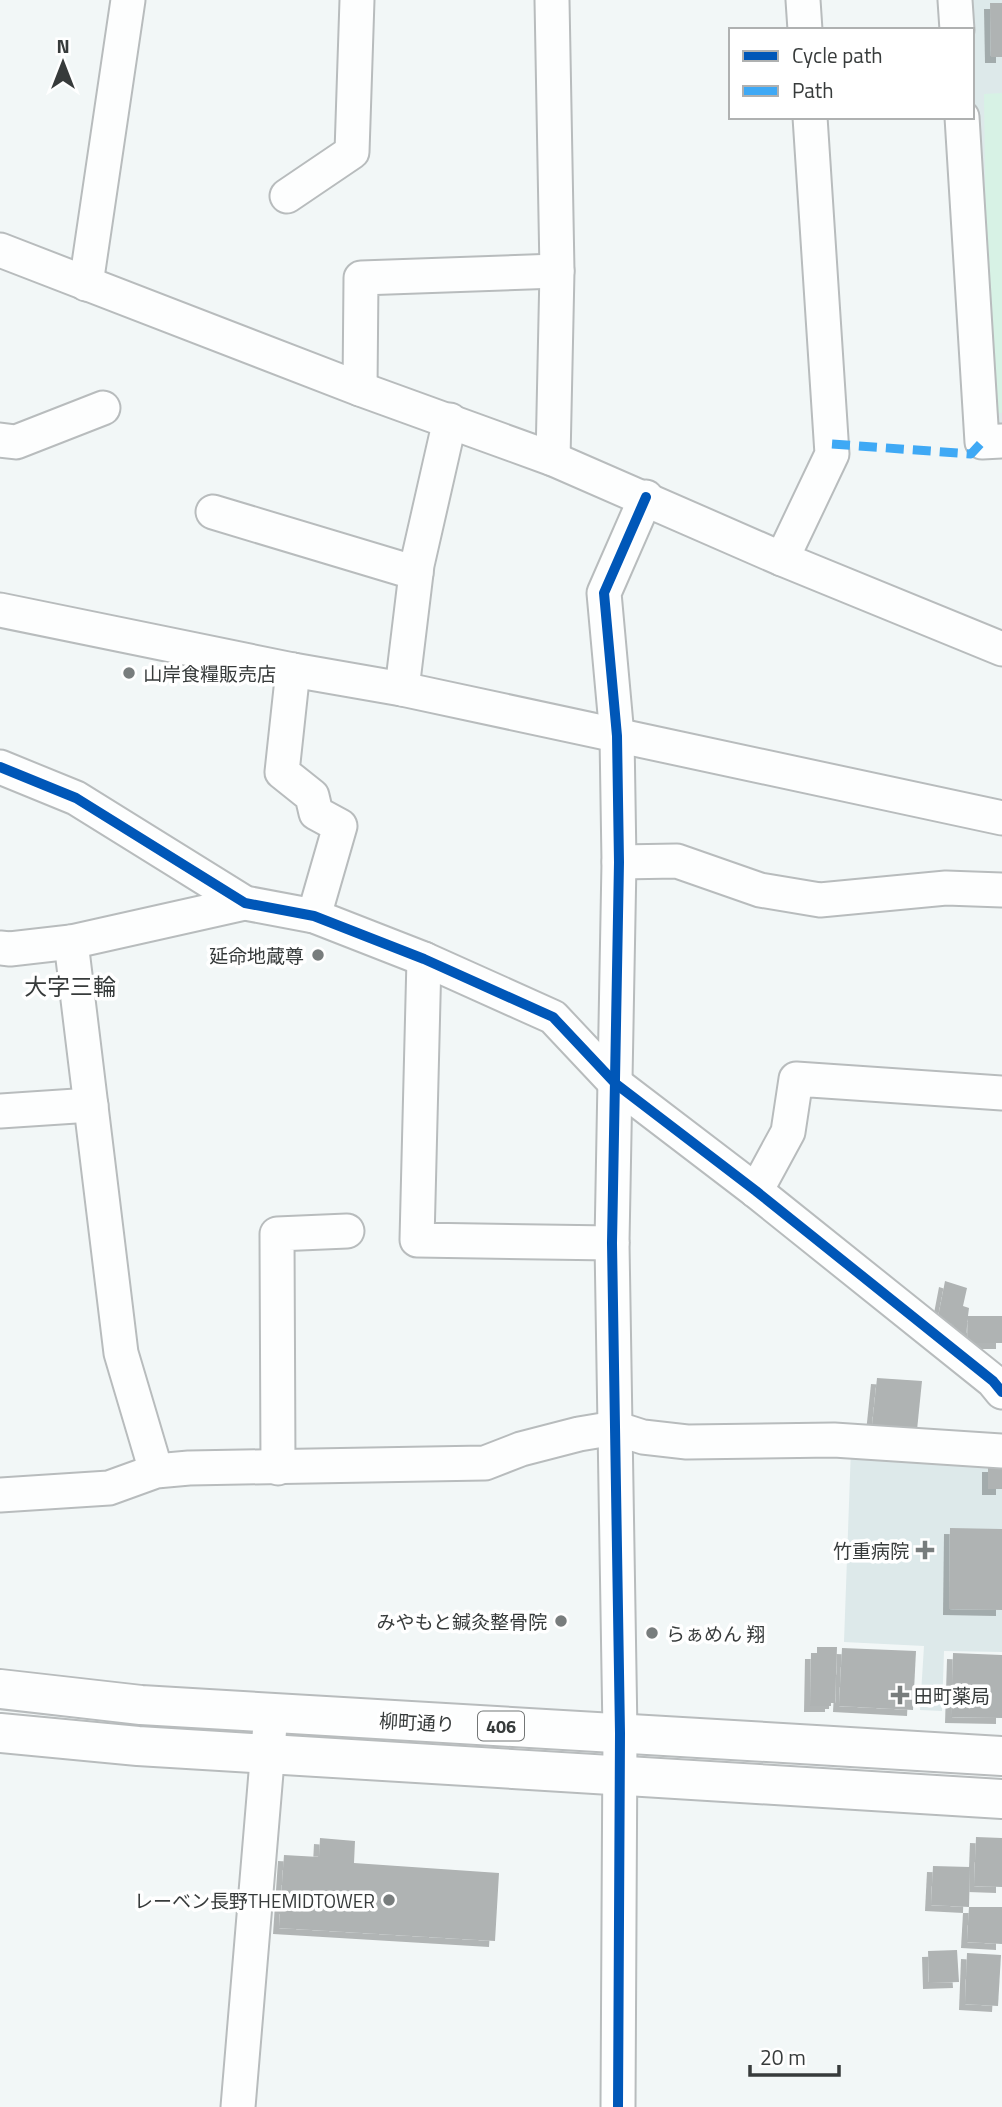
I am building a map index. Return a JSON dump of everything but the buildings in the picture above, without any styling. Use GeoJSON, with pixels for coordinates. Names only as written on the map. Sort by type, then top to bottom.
{"type":"FeatureCollection","features":[{"type":"Feature","properties":{"kind":"highway","name":"柳町通り"},"geometry":{"type":"LineString","coordinates":[[0,1689],[141,1705],[1002,1756]]}},
{"type":"Feature","properties":{"kind":"highway","name":"柳町通り"},"geometry":{"type":"LineString","coordinates":[[0,1732],[267,1754],[1002,1799]]}},
{"type":"Feature","properties":{"kind":"street"},"geometry":{"type":"LineString","coordinates":[[86,284],[128,0]]}},
{"type":"Feature","properties":{"kind":"street"},"geometry":{"type":"LineString","coordinates":[[287,196],[352,152],[357,0]]}},
{"type":"Feature","properties":{"kind":"street"},"geometry":{"type":"LineString","coordinates":[[552,0],[557,271],[553,459]]}},
{"type":"Feature","properties":{"kind":"street"},"geometry":{"type":"LineString","coordinates":[[803,0],[804,28]]}},
{"type":"Feature","properties":{"kind":"street"},"geometry":{"type":"LineString","coordinates":[[955,0],[957,28]]}},
{"type":"Feature","properties":{"kind":"street"},"geometry":{"type":"LineString","coordinates":[[782,559],[832,454],[810,119]]}},
{"type":"Feature","properties":{"kind":"street"},"geometry":{"type":"LineString","coordinates":[[962,119],[982,442],[1002,441]]}},
{"type":"Feature","properties":{"kind":"street"},"geometry":{"type":"LineString","coordinates":[[0,250],[360,389],[553,459],[646,497],[782,559],[1002,649]]}},
{"type":"Feature","properties":{"kind":"street"},"geometry":{"type":"LineString","coordinates":[[360,389],[361,278],[557,271]]}},
{"type":"Feature","properties":{"kind":"street"},"geometry":{"type":"LineString","coordinates":[[0,440],[16,442],[103,408]]}},
{"type":"Feature","properties":{"kind":"street"},"geometry":{"type":"LineString","coordinates":[[402,689],[416,573],[450,420]]}},
{"type":"Feature","properties":{"kind":"street"},"geometry":{"type":"LineString","coordinates":[[618,2107],[620,1733],[612,1243],[619,862],[617,736],[604,593],[646,497]]}},
{"type":"Feature","properties":{"kind":"street"},"geometry":{"type":"LineString","coordinates":[[213,512],[416,573]]}},
{"type":"Feature","properties":{"kind":"street"},"geometry":{"type":"LineString","coordinates":[[0,610],[293,670],[402,689],[1002,818]]}},
{"type":"Feature","properties":{"kind":"street"},"geometry":{"type":"LineString","coordinates":[[293,670],[282,772],[313,796],[316,813],[340,826],[314,916]]}},
{"type":"Feature","properties":{"kind":"street"},"geometry":{"type":"LineString","coordinates":[[0,767],[76,798],[245,903],[314,916],[424,959],[553,1017],[616,1084],[756,1191],[993,1381],[1002,1392]]}},
{"type":"Feature","properties":{"kind":"street"},"geometry":{"type":"LineString","coordinates":[[619,862],[677,861],[760,890],[820,900],[946,888],[1002,890]]}},
{"type":"Feature","properties":{"kind":"street"},"geometry":{"type":"LineString","coordinates":[[0,948],[71,942],[245,903]]}},
{"type":"Feature","properties":{"kind":"street"},"geometry":{"type":"LineString","coordinates":[[71,942],[121,1353],[156,1471]]}},
{"type":"Feature","properties":{"kind":"street"},"geometry":{"type":"LineString","coordinates":[[424,959],[417,1240],[612,1243]]}},
{"type":"Feature","properties":{"kind":"street"},"geometry":{"type":"LineString","coordinates":[[756,1191],[788,1132],[796,1079],[1002,1093]]}},
{"type":"Feature","properties":{"kind":"street"},"geometry":{"type":"LineString","coordinates":[[0,1111],[91,1105]]}},
{"type":"Feature","properties":{"kind":"street"},"geometry":{"type":"LineString","coordinates":[[278,1468],[276,1234],[347,1231]]}},
{"type":"Feature","properties":{"kind":"street"},"geometry":{"type":"LineString","coordinates":[[0,1496],[109,1488],[156,1471],[485,1463],[579,1434],[615,1428],[643,1437],[687,1441],[834,1440],[1002,1451]]}},
{"type":"Feature","properties":{"kind":"street"},"geometry":{"type":"LineString","coordinates":[[239,2107],[271,1713]]}},
{"type":"Feature","properties":{"kind":"shaded area"},"geometry":{"type":"Polygon","coordinates":[[[967,0],[1002,0],[1002,427],[996,427],[973,119],[974,28],[972,28],[967,0]]]}},
{"type":"Feature","properties":{"kind":"shaded area","name":"竹重病院"},"geometry":{"type":"Polygon","coordinates":[[[851,1448],[1002,1458],[1002,1652],[944,1651],[942,1711],[920,1710],[924,1646],[844,1642],[851,1448]]]}},
{"type":"Feature","properties":{"kind":"green space"},"geometry":{"type":"Polygon","coordinates":[[[1002,93],[1002,413],[988,413],[984,94],[1002,93]]]}},
{"type":"Feature","properties":{"kind":"marked path"},"geometry":{"type":"LineString","coordinates":[[832,444],[971,454],[982,442]]}},
{"type":"Feature","properties":{"kind":"cycle path"},"geometry":{"type":"LineString","coordinates":[[618,2107],[620,1733],[612,1243],[619,862],[617,736],[604,593],[646,497]]}},
{"type":"Feature","properties":{"kind":"cycle path"},"geometry":{"type":"LineString","coordinates":[[0,767],[76,798],[245,903],[314,916],[424,959],[553,1017],[616,1084],[756,1191],[993,1381],[1002,1392]]}},
{"type":"Feature","properties":{"kind":"place","name":"山岸食糧販売店"},"geometry":{"type":"Point","coordinates":[129,673]}},
{"type":"Feature","properties":{"kind":"place","name":"延命地蔵尊"},"geometry":{"type":"Point","coordinates":[318,955]}},
{"type":"Feature","properties":{"kind":"place","name":"竹重病院"},"geometry":{"type":"Point","coordinates":[925,1550]}},
{"type":"Feature","properties":{"kind":"place","name":"みやもと鍼灸整骨院"},"geometry":{"type":"Point","coordinates":[561,1621]}},
{"type":"Feature","properties":{"kind":"place","name":"らぁめん 翔"},"geometry":{"type":"Point","coordinates":[652,1633]}},
{"type":"Feature","properties":{"kind":"place","name":"田町薬局"},"geometry":{"type":"Point","coordinates":[900,1695]}},
{"type":"Feature","properties":{"kind":"place","name":"レーベン長野THEMIDTOWER"},"geometry":{"type":"Point","coordinates":[389,1900]}},
{"type":"Feature","properties":{"kind":"district","name":"大字三輪"},"geometry":{"type":"Point","coordinates":[70,986]}}]}
